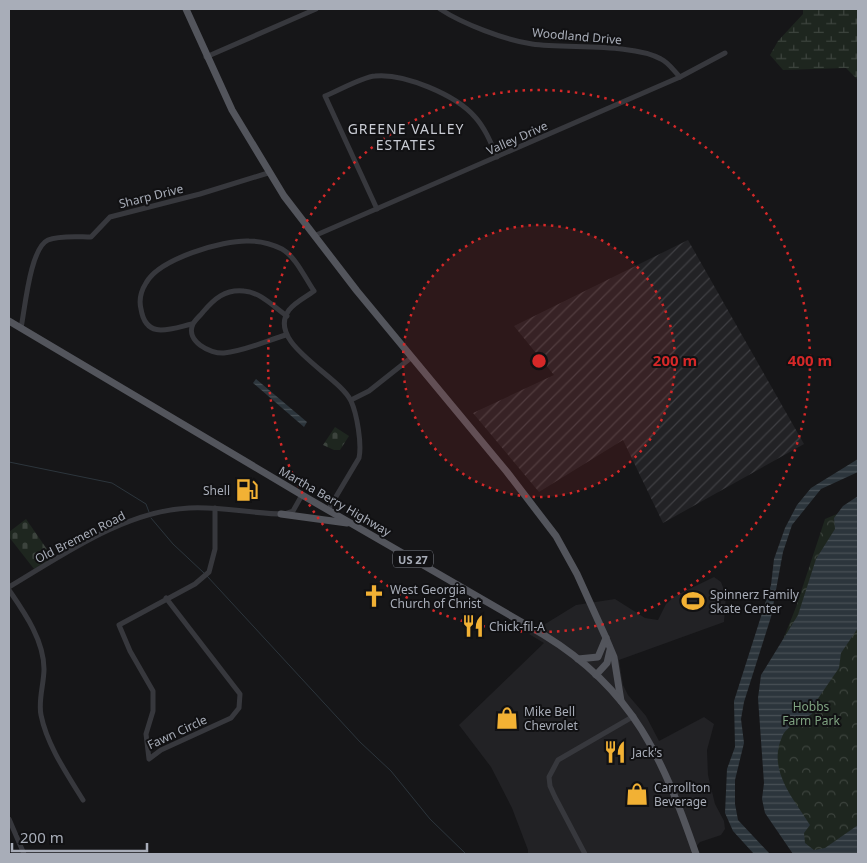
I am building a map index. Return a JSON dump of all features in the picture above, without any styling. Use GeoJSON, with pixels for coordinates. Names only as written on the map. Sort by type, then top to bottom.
{"type":"FeatureCollection","features":[{"type":"Feature","properties":{"kind":"main road"},"geometry":{"type":"LineString","coordinates":[[186,9],[206,57],[232,110],[268,173],[314,236],[542,516],[577,574],[606,638],[621,701]]}},
{"type":"Feature","properties":{"kind":"main road","name":"Martha Berry Highway"},"geometry":{"type":"LineString","coordinates":[[9,321],[544,636],[578,659],[596,675],[634,716],[662,765],[696,854]]}},
{"type":"Feature","properties":{"kind":"main road"},"geometry":{"type":"LineString","coordinates":[[281,514],[351,524]]}},
{"type":"Feature","properties":{"kind":"main road"},"geometry":{"type":"LineString","coordinates":[[578,659],[598,657],[606,638]]}},
{"type":"Feature","properties":{"kind":"main road"},"geometry":{"type":"LineString","coordinates":[[596,675],[612,658]]}},
{"type":"Feature","properties":{"kind":"street"},"geometry":{"type":"LineString","coordinates":[[206,57],[316,9]]}},
{"type":"Feature","properties":{"kind":"street","name":"Woodland Drive"},"geometry":{"type":"LineString","coordinates":[[440,9],[510,38],[532,44],[619,49],[651,55],[663,59],[680,78]]}},
{"type":"Feature","properties":{"kind":"street","name":"Valley Drive"},"geometry":{"type":"LineString","coordinates":[[314,236],[680,78],[726,53]]}},
{"type":"Feature","properties":{"kind":"street"},"geometry":{"type":"LineString","coordinates":[[377,209],[325,96],[374,76],[406,78],[442,93],[465,107],[484,129],[497,157]]}},
{"type":"Feature","properties":{"kind":"street","name":"Sharp Drive"},"geometry":{"type":"LineString","coordinates":[[22,328],[34,263],[37,253],[43,244],[50,240],[91,237],[110,217],[200,194],[268,173]]}},
{"type":"Feature","properties":{"kind":"street"},"geometry":{"type":"LineString","coordinates":[[287,316],[256,294],[245,291],[233,291],[215,298],[192,324],[164,330],[153,329],[146,324],[140,304],[146,282],[175,259],[233,242],[262,242],[282,250],[292,258],[314,291],[298,301],[287,316],[284,321],[286,335],[351,400],[361,448],[359,458],[328,510]]}},
{"type":"Feature","properties":{"kind":"street"},"geometry":{"type":"LineString","coordinates":[[192,324],[194,337],[199,344],[206,350],[222,353],[286,335]]}},
{"type":"Feature","properties":{"kind":"street"},"geometry":{"type":"LineString","coordinates":[[351,400],[369,391],[412,357]]}},
{"type":"Feature","properties":{"kind":"street"},"geometry":{"type":"LineString","coordinates":[[281,514],[293,510],[302,495]]}},
{"type":"Feature","properties":{"kind":"street","name":"Old Bremen Road"},"geometry":{"type":"LineString","coordinates":[[9,588],[88,542],[144,517],[179,509],[215,508],[281,514]]}},
{"type":"Feature","properties":{"kind":"street","name":"Fawn Circle"},"geometry":{"type":"LineString","coordinates":[[166,598],[240,694],[239,708],[231,718],[161,750],[149,759],[146,734],[153,710],[153,691],[130,651],[119,625],[166,598],[195,584],[209,572],[215,549],[215,508]]}},
{"type":"Feature","properties":{"kind":"street"},"geometry":{"type":"LineString","coordinates":[[9,588],[25,614],[41,650],[44,668],[41,712],[46,733],[83,800]]}},
{"type":"Feature","properties":{"kind":"street"},"geometry":{"type":"LineString","coordinates":[[585,854],[550,786],[549,777],[558,760],[634,716]]}},
{"type":"Feature","properties":{"kind":"street"},"geometry":{"type":"LineString","coordinates":[[9,819],[24,854]]}},
{"type":"Feature","properties":{"kind":"shaded area"},"geometry":{"type":"Polygon","coordinates":[[[688,240],[804,444],[663,523],[623,440],[539,492],[473,413],[554,375],[514,326],[688,240]]]}},
{"type":"Feature","properties":{"kind":"shaded area"},"geometry":{"type":"Polygon","coordinates":[[[256,379],[307,422],[304,427],[253,383],[256,379]]]}},
{"type":"Feature","properties":{"kind":"shaded area"},"geometry":{"type":"Polygon","coordinates":[[[858,459],[858,472],[821,489],[792,525],[783,552],[771,617],[744,702],[741,719],[744,743],[735,780],[735,804],[738,820],[770,854],[754,854],[733,831],[725,813],[727,769],[735,747],[734,701],[771,585],[774,559],[785,528],[797,505],[811,488],[858,459]]]}},
{"type":"Feature","properties":{"kind":"shaded area"},"geometry":{"type":"Polygon","coordinates":[[[858,496],[858,628],[841,653],[839,668],[817,700],[812,714],[795,723],[784,733],[778,749],[778,761],[784,784],[810,825],[804,833],[805,843],[814,850],[825,848],[858,825],[858,854],[793,854],[765,813],[762,799],[764,783],[758,698],[761,675],[798,615],[816,559],[835,529],[834,518],[843,506],[858,496]]]}},
{"type":"Feature","properties":{"kind":"shaded area"},"geometry":{"type":"Polygon","coordinates":[[[714,577],[721,582],[726,595],[724,622],[619,660],[623,685],[628,695],[646,716],[659,741],[704,717],[714,724],[707,750],[708,775],[715,804],[724,821],[725,829],[721,835],[700,842],[690,854],[528,854],[512,808],[491,767],[459,725],[544,643],[529,634],[576,605],[615,599],[645,618],[658,620],[666,604],[675,596],[714,577]]]}},
{"type":"Feature","properties":{"kind":"green space"},"geometry":{"type":"Polygon","coordinates":[[[803,9],[858,9],[858,80],[846,68],[783,70],[770,55],[778,41],[803,14],[803,9]]]}},
{"type":"Feature","properties":{"kind":"green space"},"geometry":{"type":"Polygon","coordinates":[[[335,427],[349,436],[340,450],[334,450],[323,445],[335,427]]]}},
{"type":"Feature","properties":{"kind":"green space","name":"Hobbs Farm Park"},"geometry":{"type":"Polygon","coordinates":[[[858,505],[858,854],[795,854],[763,690],[796,607],[825,519],[858,505]]]}},
{"type":"Feature","properties":{"kind":"green space"},"geometry":{"type":"Polygon","coordinates":[[[26,519],[53,558],[34,569],[9,537],[9,532],[26,519]]]}},
{"type":"Feature","properties":{"kind":"waterway"},"geometry":{"type":"LineString","coordinates":[[9,462],[112,483],[146,504],[149,512]]}},
{"type":"Feature","properties":{"kind":"waterway"},"geometry":{"type":"LineString","coordinates":[[151,518],[173,544],[204,573]]}},
{"type":"Feature","properties":{"kind":"waterway"},"geometry":{"type":"LineString","coordinates":[[207,576],[360,742],[391,771],[430,819],[466,854]]}},
{"type":"Feature","properties":{"kind":"place","name":"Shell"},"geometry":{"type":"Point","coordinates":[247,490]}},
{"type":"Feature","properties":{"kind":"place","name":"West Georgia Church of Christ"},"geometry":{"type":"Point","coordinates":[374,596]}},
{"type":"Feature","properties":{"kind":"place","name":"Spinnerz Family Skate Center"},"geometry":{"type":"Point","coordinates":[693,601]}},
{"type":"Feature","properties":{"kind":"place","name":"Chick-fil-A"},"geometry":{"type":"Point","coordinates":[473,626]}},
{"type":"Feature","properties":{"kind":"place","name":"Mike Bell Chevrolet"},"geometry":{"type":"Point","coordinates":[507,718]}},
{"type":"Feature","properties":{"kind":"place","name":"Jack's"},"geometry":{"type":"Point","coordinates":[615,752]}},
{"type":"Feature","properties":{"kind":"place","name":"Carrollton Beverage"},"geometry":{"type":"Point","coordinates":[637,794]}},
{"type":"Feature","properties":{"kind":"district","name":"GREENE VALLEY ESTATES"},"geometry":{"type":"Point","coordinates":[406,136]}}]}
